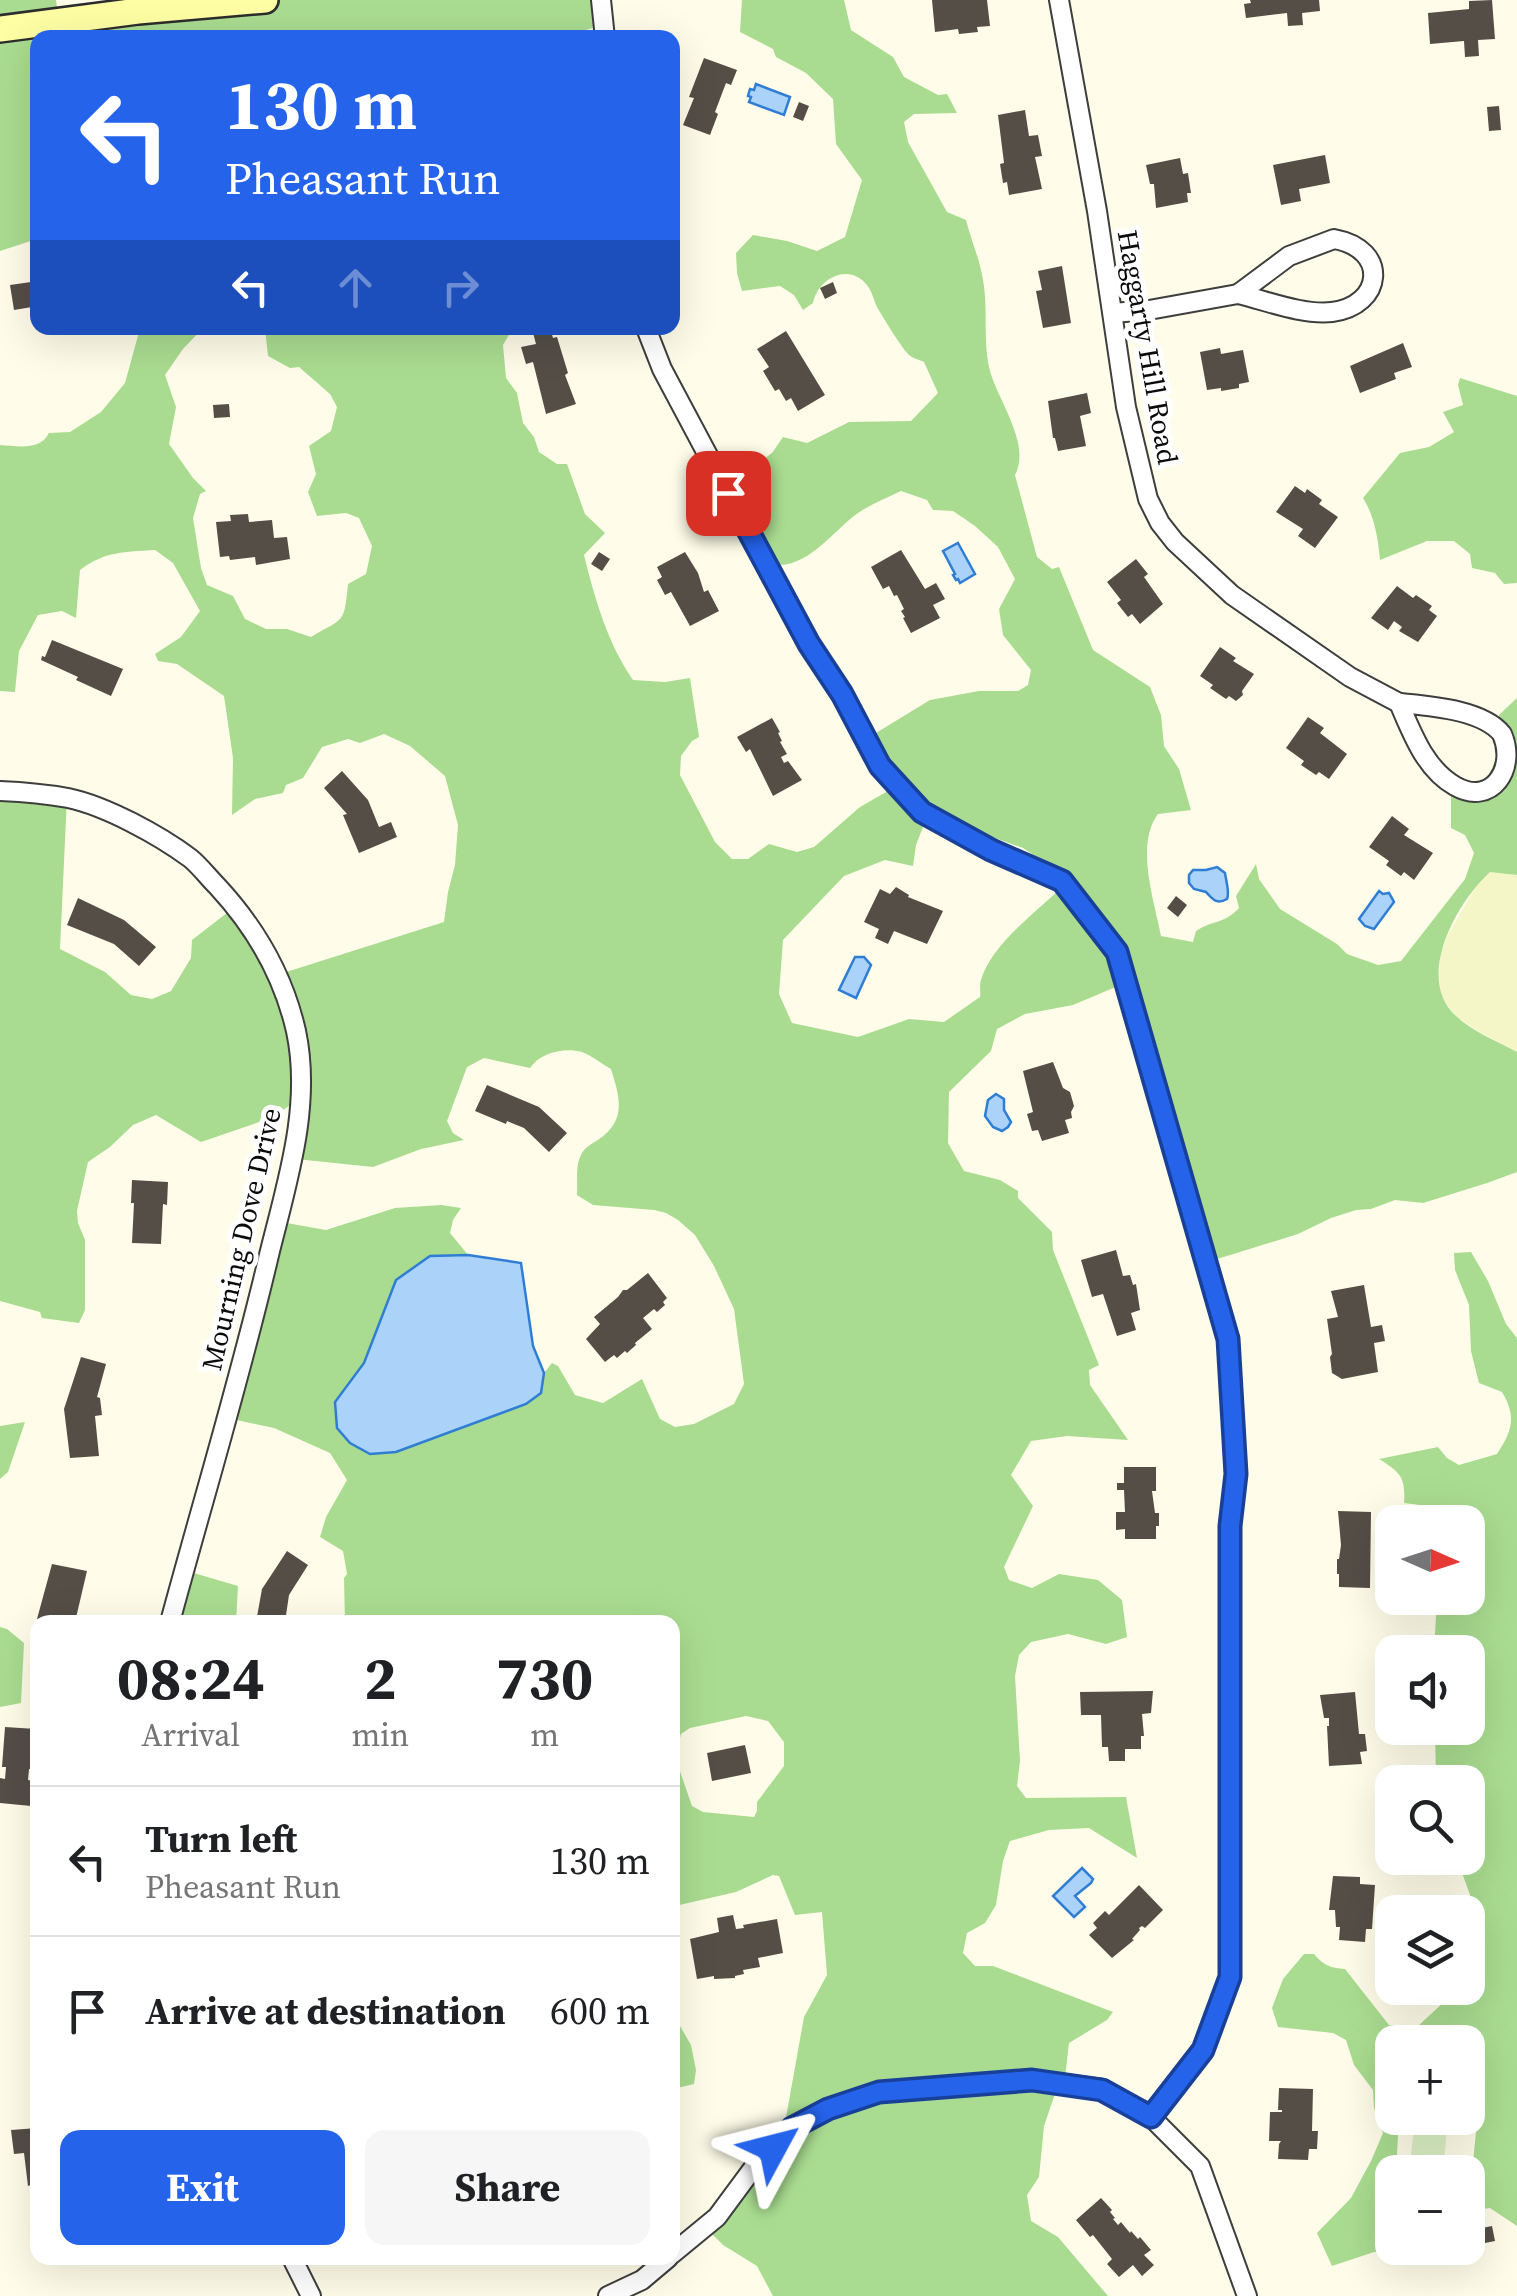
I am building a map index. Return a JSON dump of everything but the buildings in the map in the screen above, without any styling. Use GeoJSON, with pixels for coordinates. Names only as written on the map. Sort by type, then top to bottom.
{"type":"FeatureCollection","features":[{"type":"Feature","properties":{"kind":"street"},"geometry":{"type":"LineString","coordinates":[[0,29],[138,10],[265,0]]}},
{"type":"Feature","properties":{"kind":"street"},"geometry":{"type":"LineString","coordinates":[[601,0],[605,30]]}},
{"type":"Feature","properties":{"kind":"street","name":"Haggarty Hill Road"},"geometry":{"type":"LineString","coordinates":[[1059,0],[1097,211],[1126,407],[1148,499],[1174,542],[1208,574],[1350,677],[1399,703],[1463,712],[1501,732],[1510,750],[1510,768],[1500,784],[1486,792],[1470,792],[1440,774],[1426,757],[1399,703]]}},
{"type":"Feature","properties":{"kind":"street"},"geometry":{"type":"LineString","coordinates":[[1112,313],[1238,294],[1290,308],[1331,312],[1360,302],[1372,284],[1372,266],[1365,252],[1350,242],[1334,239],[1288,256],[1238,294]]}},
{"type":"Feature","properties":{"kind":"street"},"geometry":{"type":"LineString","coordinates":[[649,335],[662,370],[760,555],[880,766],[922,812],[991,850],[1062,881],[1117,952],[1196,1221],[1228,1339],[1236,1474],[1230,1526],[1230,1977],[1203,2050],[1151,2117]]}},
{"type":"Feature","properties":{"kind":"street","name":"Mourning Dove Drive"},"geometry":{"type":"LineString","coordinates":[[0,791],[72,799],[106,810],[192,860],[238,908],[257,935],[283,987],[296,1032],[300,1099],[295,1151],[254,1319],[172,1615]]}},
{"type":"Feature","properties":{"kind":"street"},"geometry":{"type":"LineString","coordinates":[[680,2248],[716,2217],[754,2167],[792,2128],[828,2109],[879,2092],[1032,2080],[1102,2090],[1151,2117],[1200,2166],[1246,2296]]}},
{"type":"Feature","properties":{"kind":"street"},"geometry":{"type":"LineString","coordinates":[[296,2265],[311,2296]]}},
{"type":"Feature","properties":{"kind":"street"},"geometry":{"type":"LineString","coordinates":[[608,2296],[642,2280],[660,2265]]}},
{"type":"Feature","properties":{"kind":"green space"},"geometry":{"type":"Polygon","coordinates":[[[0,0],[56,0],[58,16],[108,13],[109,0],[603,0],[605,25],[585,30],[30,30],[30,241],[0,251],[0,0]]]}},
{"type":"Feature","properties":{"kind":"green space"},"geometry":{"type":"Polygon","coordinates":[[[742,0],[844,0],[851,30],[893,57],[904,77],[938,95],[947,94],[957,113],[914,114],[904,122],[908,142],[947,212],[966,220],[978,258],[985,292],[989,368],[1017,440],[1019,464],[1015,475],[1037,557],[1052,569],[1059,567],[1093,650],[1150,687],[1161,715],[1164,746],[1179,769],[1191,810],[1158,814],[1151,827],[1148,873],[1161,936],[1193,942],[1196,931],[1233,913],[1239,908],[1236,896],[1256,864],[1259,879],[1280,909],[1347,954],[1378,965],[1401,961],[1465,879],[1474,853],[1465,835],[1451,828],[1451,787],[1479,782],[1489,774],[1498,748],[1488,731],[1517,698],[1517,875],[1490,872],[1477,885],[1445,941],[1439,982],[1444,1000],[1456,1016],[1477,1032],[1517,1052],[1517,1172],[1423,1203],[1395,1200],[1356,1210],[1298,1234],[1214,1260],[1118,986],[1073,1005],[1025,1014],[997,1029],[991,1051],[949,1092],[948,1143],[964,1171],[1000,1180],[1018,1191],[1018,1198],[1052,1232],[1053,1250],[1099,1365],[1089,1370],[1090,1385],[1128,1440],[1067,1436],[1031,1441],[1011,1475],[1033,1506],[1004,1567],[1009,1580],[1032,1588],[1059,1574],[1098,1580],[1122,1600],[1127,1637],[1106,1644],[1068,1634],[1031,1642],[1019,1655],[1015,1676],[1020,1761],[1017,1786],[1026,1798],[1126,1797],[1137,1858],[1089,1828],[1049,1830],[1010,1841],[996,1905],[985,1923],[967,1933],[963,1953],[975,1966],[993,1966],[1113,2012],[1107,2020],[1069,2043],[1064,2086],[1056,2091],[1044,2126],[1039,2177],[1027,2195],[1031,2221],[1058,2237],[1108,2296],[773,2296],[757,2266],[723,2245],[702,2224],[785,2123],[804,2017],[827,1975],[822,1912],[795,1915],[779,1876],[773,1875],[736,1892],[680,1905],[680,1771],[692,1806],[703,1812],[754,1817],[757,1802],[784,1766],[784,1742],[768,1721],[746,1716],[690,1728],[680,1738],[680,1615],[345,1615],[347,1574],[343,1551],[320,1537],[326,1517],[347,1480],[330,1453],[274,1428],[232,1419],[281,1222],[326,1230],[395,1208],[441,1205],[461,1208],[450,1233],[468,1255],[396,1280],[364,1363],[335,1402],[541,1393],[544,1373],[552,1363],[558,1366],[575,1395],[603,1403],[642,1379],[660,1419],[675,1427],[694,1424],[734,1404],[744,1384],[734,1309],[695,1235],[666,1213],[593,1205],[577,1195],[581,1155],[614,1125],[617,1116],[618,1099],[611,1069],[575,1051],[546,1055],[530,1068],[484,1058],[467,1067],[447,1121],[453,1133],[464,1140],[421,1149],[373,1167],[296,1159],[298,1100],[271,1118],[201,1142],[156,1115],[133,1125],[88,1162],[77,1211],[85,1240],[85,1310],[79,1323],[42,1318],[40,1312],[0,1301],[0,793],[67,797],[60,949],[105,972],[131,995],[152,999],[171,991],[191,958],[192,940],[232,909],[280,974],[444,922],[455,865],[458,825],[445,776],[410,746],[384,734],[360,743],[348,739],[322,747],[303,778],[286,785],[283,793],[255,799],[232,815],[233,758],[224,696],[177,664],[158,661],[155,654],[181,637],[200,611],[173,563],[155,550],[107,556],[80,570],[76,618],[62,611],[38,615],[19,651],[15,692],[0,691],[0,445],[34,445],[49,433],[70,432],[101,412],[125,383],[138,335],[196,335],[165,375],[176,407],[169,444],[206,491],[200,494],[193,518],[207,585],[233,596],[245,619],[266,629],[287,629],[311,637],[341,618],[348,584],[366,574],[372,546],[359,518],[346,513],[317,516],[308,492],[316,474],[309,446],[331,431],[337,407],[330,394],[299,367],[290,368],[268,356],[266,335],[509,335],[503,345],[506,378],[517,393],[523,423],[539,452],[557,464],[567,464],[585,514],[605,533],[584,555],[597,604],[616,651],[633,680],[665,682],[690,678],[699,737],[681,756],[680,775],[715,842],[732,859],[748,859],[769,844],[797,852],[814,847],[860,807],[893,788],[871,736],[930,700],[979,691],[1018,691],[1028,685],[1031,670],[1003,635],[999,609],[1015,579],[998,547],[953,511],[933,510],[927,500],[901,491],[858,513],[802,559],[780,565],[732,492],[730,484],[772,453],[783,437],[807,443],[849,422],[911,421],[938,393],[924,362],[906,351],[860,278],[835,276],[821,286],[813,303],[803,310],[794,295],[780,286],[742,291],[736,253],[753,235],[817,251],[845,237],[862,180],[836,144],[833,99],[806,73],[776,57],[773,49],[740,32],[742,0]],[[928,814],[913,866],[885,860],[844,876],[783,940],[779,994],[792,1023],[858,1037],[909,1019],[944,1022],[980,997],[981,980],[994,954],[1061,888],[1023,848],[928,814]]]}},
{"type":"Feature","properties":{"kind":"green space"},"geometry":{"type":"Polygon","coordinates":[[[1460,378],[1517,396],[1517,583],[1504,584],[1495,573],[1472,568],[1470,554],[1454,541],[1427,541],[1380,560],[1373,520],[1363,498],[1400,453],[1429,447],[1454,432],[1443,412],[1463,405],[1460,378]]]}},
{"type":"Feature","properties":{"kind":"green space"},"geometry":{"type":"Polygon","coordinates":[[[1490,871],[1517,875],[1517,1052],[1454,1015],[1441,995],[1441,952],[1478,883],[1490,871]]]}},
{"type":"Feature","properties":{"kind":"green space"},"geometry":{"type":"Polygon","coordinates":[[[1471,1252],[1506,1324],[1517,1338],[1517,2226],[1485,2209],[1485,2155],[1474,2155],[1476,2135],[1485,2135],[1485,2025],[1419,2025],[1441,2005],[1485,2005],[1485,1895],[1470,1895],[1463,1875],[1485,1875],[1485,1765],[1436,1765],[1435,1745],[1485,1745],[1485,1635],[1435,1635],[1436,1615],[1485,1615],[1485,1505],[1404,1503],[1400,1476],[1379,1459],[1438,1447],[1459,1465],[1497,1454],[1506,1438],[1511,1424],[1510,1409],[1502,1392],[1479,1383],[1471,1351],[1469,1305],[1455,1270],[1454,1253],[1471,1252]]]}},
{"type":"Feature","properties":{"kind":"green space"},"geometry":{"type":"Polygon","coordinates":[[[25,1422],[8,1472],[0,1479],[0,1426],[25,1422]]]}},
{"type":"Feature","properties":{"kind":"green space"},"geometry":{"type":"Polygon","coordinates":[[[187,1571],[238,1586],[236,1615],[174,1615],[187,1571]]]}},
{"type":"Feature","properties":{"kind":"green space"},"geometry":{"type":"Polygon","coordinates":[[[0,1627],[24,1643],[21,1703],[0,1707],[0,1627]]]}},
{"type":"Feature","properties":{"kind":"green space"},"geometry":{"type":"Polygon","coordinates":[[[1304,1954],[1314,1954],[1327,1965],[1345,1969],[1389,2025],[1375,2025],[1375,2111],[1373,2090],[1354,2065],[1346,2040],[1333,2033],[1278,2027],[1272,2008],[1283,1979],[1304,1954]]]}},
{"type":"Feature","properties":{"kind":"green space"},"geometry":{"type":"Polygon","coordinates":[[[680,2026],[691,2045],[696,2070],[694,2084],[680,2087],[680,2026]]]}},
{"type":"Feature","properties":{"kind":"green space"},"geometry":{"type":"Polygon","coordinates":[[[1382,2135],[1398,2135],[1397,2155],[1375,2155],[1375,2252],[1332,2266],[1317,2233],[1351,2198],[1382,2135]]]}},
{"type":"Feature","properties":{"kind":"green space"},"geometry":{"type":"Polygon","coordinates":[[[1413,2135],[1446,2135],[1445,2155],[1411,2155],[1413,2135]]]}},
{"type":"Feature","properties":{"kind":"water"},"geometry":{"type":"Polygon","coordinates":[[[756,84],[790,97],[784,115],[749,102],[750,89],[754,90],[756,84]]]}},
{"type":"Feature","properties":{"kind":"water"},"geometry":{"type":"Polygon","coordinates":[[[958,543],[975,574],[960,583],[943,551],[958,543]]]}},
{"type":"Feature","properties":{"kind":"water"},"geometry":{"type":"Polygon","coordinates":[[[1217,867],[1225,873],[1228,890],[1227,899],[1220,901],[1189,883],[1193,870],[1217,867]]]}},
{"type":"Feature","properties":{"kind":"water"},"geometry":{"type":"Polygon","coordinates":[[[1379,891],[1389,893],[1394,902],[1374,929],[1359,919],[1379,891]]]}},
{"type":"Feature","properties":{"kind":"water"},"geometry":{"type":"Polygon","coordinates":[[[855,957],[864,957],[871,965],[856,998],[839,990],[855,957]]]}},
{"type":"Feature","properties":{"kind":"water"},"geometry":{"type":"Polygon","coordinates":[[[996,1094],[1004,1099],[1004,1110],[1011,1122],[1002,1131],[985,1116],[988,1100],[996,1094]]]}},
{"type":"Feature","properties":{"kind":"water"},"geometry":{"type":"Polygon","coordinates":[[[468,1255],[521,1263],[533,1346],[544,1373],[541,1393],[526,1404],[396,1452],[370,1454],[350,1443],[337,1428],[335,1402],[364,1363],[396,1280],[430,1256],[468,1255]]]}},
{"type":"Feature","properties":{"kind":"water"},"geometry":{"type":"Polygon","coordinates":[[[1082,1868],[1093,1879],[1075,1896],[1085,1907],[1074,1917],[1053,1896],[1082,1868]]]}},
{"type":"Feature","properties":{"kind":"route"},"geometry":{"type":"LineString","coordinates":[[728,493],[880,766],[922,812],[991,850],[1062,881],[1117,952],[1228,1339],[1236,1474],[1230,1526],[1230,1977],[1203,2050],[1151,2117],[1102,2090],[1032,2080],[879,2092],[828,2109],[792,2128],[773,2148]]}}]}
